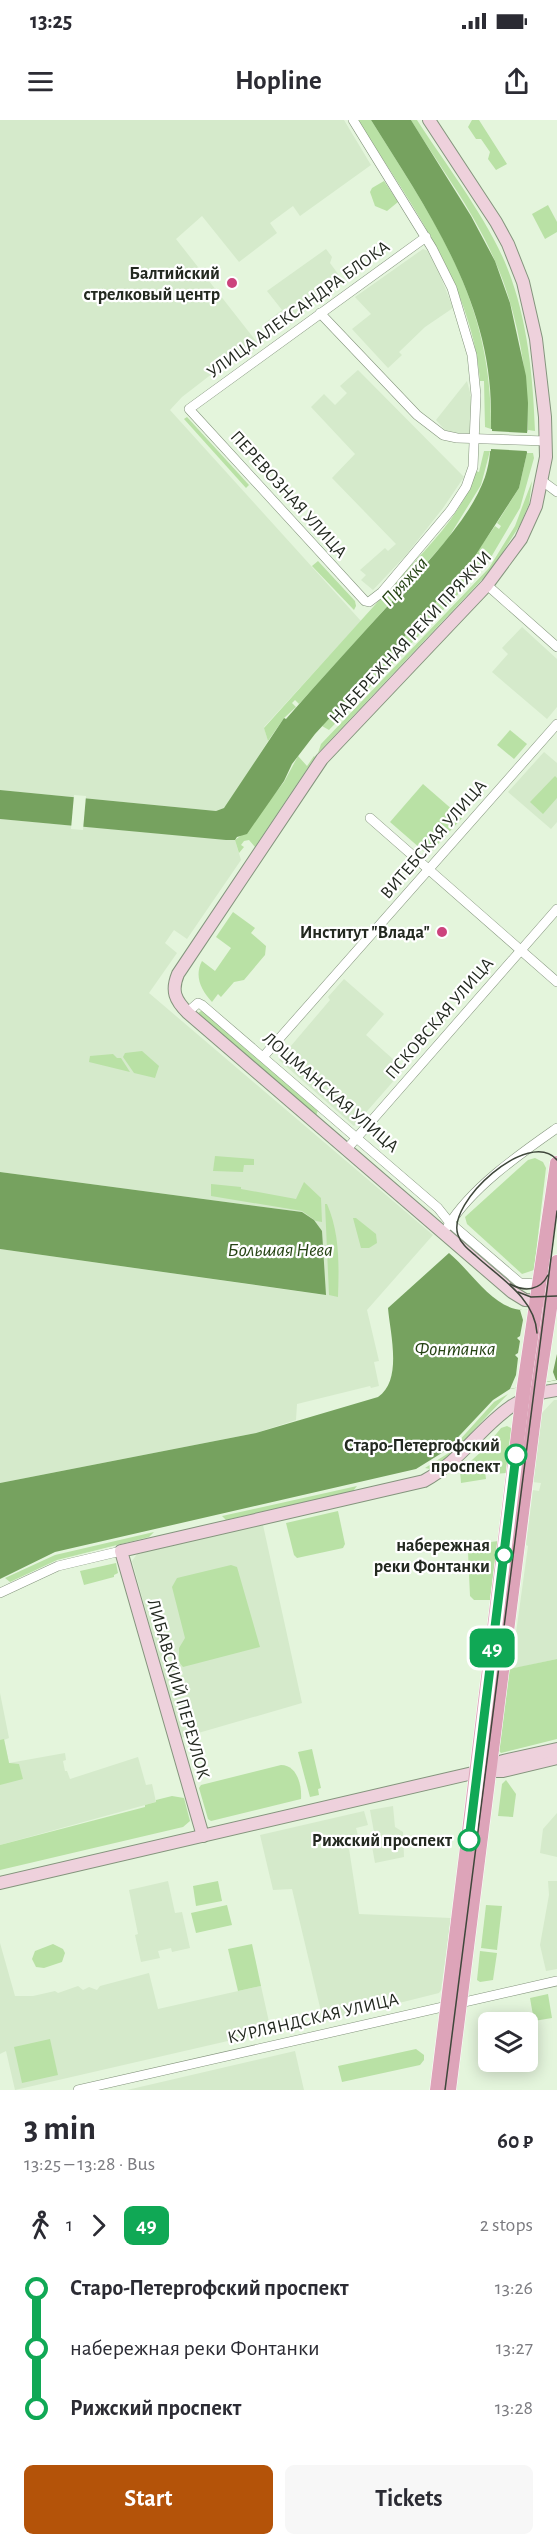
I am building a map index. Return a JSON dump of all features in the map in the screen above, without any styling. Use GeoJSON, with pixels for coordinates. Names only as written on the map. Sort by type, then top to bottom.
{"type":"FeatureCollection","features":[{"type":"Feature","properties":{"kind":"main road","name":"НАБЕРЕЖНАЯ РЕКИ ПРЯЖКИ"},"geometry":{"type":"LineString","coordinates":[[192,953],[322,759],[487,585],[521,539],[536,506],[541,480],[539,441],[545,417],[536,339],[520,272],[496,222],[429,120]]}},
{"type":"Feature","properties":{"kind":"main road"},"geometry":{"type":"LineString","coordinates":[[545,417],[557,408]]}},
{"type":"Feature","properties":{"kind":"main road"},"geometry":{"type":"LineString","coordinates":[[539,441],[557,433]]}},
{"type":"Feature","properties":{"kind":"main road","name":"ЛОЦМАНСКАЯ УЛИЦА"},"geometry":{"type":"LineString","coordinates":[[192,953],[178,974],[174,990],[181,1006],[404,1200],[447,1228]]}},
{"type":"Feature","properties":{"kind":"main road"},"geometry":{"type":"LineString","coordinates":[[486,1770],[523,1393],[557,1163]]}},
{"type":"Feature","properties":{"kind":"main road"},"geometry":{"type":"LineString","coordinates":[[447,1228],[515,1294],[536,1305],[554,1303]]}},
{"type":"Feature","properties":{"kind":"main road"},"geometry":{"type":"LineString","coordinates":[[437,2090],[454,2003],[538,1389],[554,1303],[557,1262]]}},
{"type":"Feature","properties":{"kind":"main road"},"geometry":{"type":"LineString","coordinates":[[539,1284],[555,1286]]}},
{"type":"Feature","properties":{"kind":"main road"},"geometry":{"type":"LineString","coordinates":[[121,1551],[424,1481],[457,1458],[523,1393],[538,1389],[557,1390]]}},
{"type":"Feature","properties":{"kind":"main road","name":"ЛИБАВСКИЙ ПЕРЕУЛОК"},"geometry":{"type":"LineString","coordinates":[[121,1551],[203,1836]]}},
{"type":"Feature","properties":{"kind":"main road"},"geometry":{"type":"LineString","coordinates":[[0,1883],[486,1770],[503,1761],[557,1749]]}},
{"type":"Feature","properties":{"kind":"main road"},"geometry":{"type":"LineString","coordinates":[[486,1770],[502,1771],[557,1758]]}},
{"type":"Feature","properties":{"kind":"main road"},"geometry":{"type":"LineString","coordinates":[[449,2090],[454,2003]]}},
{"type":"Feature","properties":{"kind":"street"},"geometry":{"type":"LineString","coordinates":[[353,120],[426,237],[452,288],[472,356],[476,378],[475,439]]}},
{"type":"Feature","properties":{"kind":"street","name":"УЛИЦА АЛЕКСАНДРА БЛОКА"},"geometry":{"type":"LineString","coordinates":[[189,409],[426,237]]}},
{"type":"Feature","properties":{"kind":"street"},"geometry":{"type":"LineString","coordinates":[[320,313],[417,415],[443,435],[485,440],[539,441]]}},
{"type":"Feature","properties":{"kind":"street","name":"ПЕРЕВОЗНАЯ УЛИЦА"},"geometry":{"type":"LineString","coordinates":[[189,409],[365,601],[369,602],[376,598],[451,510],[470,478],[475,439]]}},
{"type":"Feature","properties":{"kind":"street"},"geometry":{"type":"LineString","coordinates":[[541,480],[557,492]]}},
{"type":"Feature","properties":{"kind":"street"},"geometry":{"type":"LineString","coordinates":[[487,585],[557,647]]}},
{"type":"Feature","properties":{"kind":"street","name":"ВИТЕБСКАЯ УЛИЦА"},"geometry":{"type":"LineString","coordinates":[[263,1057],[557,724]]}},
{"type":"Feature","properties":{"kind":"street"},"geometry":{"type":"LineString","coordinates":[[370,818],[557,982]]}},
{"type":"Feature","properties":{"kind":"street","name":"ПСКОВСКАЯ УЛИЦА"},"geometry":{"type":"LineString","coordinates":[[346,1150],[557,909]]}},
{"type":"Feature","properties":{"kind":"street","name":"ЛОЦМАНСКАЯ УЛИЦА"},"geometry":{"type":"LineString","coordinates":[[192,1017],[191,1007],[200,1003],[438,1208],[447,1228]]}},
{"type":"Feature","properties":{"kind":"street"},"geometry":{"type":"LineString","coordinates":[[315,1123],[325,1111]]}},
{"type":"Feature","properties":{"kind":"street"},"geometry":{"type":"LineString","coordinates":[[539,1284],[520,1283],[447,1228],[457,1212],[501,1170],[557,1128]]}},
{"type":"Feature","properties":{"kind":"street"},"geometry":{"type":"LineString","coordinates":[[404,1200],[411,1198],[414,1187]]}},
{"type":"Feature","properties":{"kind":"street"},"geometry":{"type":"LineString","coordinates":[[0,1593],[58,1566],[121,1551]]}},
{"type":"Feature","properties":{"kind":"street","name":"КУРЛЯНДСКАЯ УЛИЦА"},"geometry":{"type":"LineString","coordinates":[[78,2090],[557,1981]]}},
{"type":"Feature","properties":{"kind":"shaded area"},"geometry":{"type":"Polygon","coordinates":[[[0,120],[344,120],[371,165],[300,216],[293,206],[270,223],[277,233],[239,262],[202,216],[176,239],[260,346],[244,356],[239,353],[182,397],[170,410],[361,621],[264,727],[268,741],[231,800],[224,808],[216,811],[0,790],[0,120]]]}},
{"type":"Feature","properties":{"kind":"shaded area"},"geometry":{"type":"Polygon","coordinates":[[[358,120],[371,120],[438,229],[456,265],[471,302],[482,341],[489,383],[491,429],[485,427],[484,381],[480,381],[475,345],[465,310],[451,277],[435,244],[358,120]]]}},
{"type":"Feature","properties":{"kind":"shaded area"},"geometry":{"type":"Polygon","coordinates":[[[411,120],[417,120],[463,188],[495,242],[512,280],[527,344],[533,388],[535,431],[528,430],[524,366],[516,323],[503,281],[477,224],[411,120]]]}},
{"type":"Feature","properties":{"kind":"shaded area"},"geometry":{"type":"Polygon","coordinates":[[[472,120],[479,120],[507,164],[496,170],[488,159],[490,152],[481,139],[476,139],[468,127],[472,120]]]}},
{"type":"Feature","properties":{"kind":"shaded area"},"geometry":{"type":"Polygon","coordinates":[[[384,181],[398,202],[387,211],[375,206],[370,192],[372,188],[384,181]]]}},
{"type":"Feature","properties":{"kind":"shaded area"},"geometry":{"type":"Polygon","coordinates":[[[548,205],[557,222],[557,232],[545,239],[532,214],[548,205]]]}},
{"type":"Feature","properties":{"kind":"shaded area"},"geometry":{"type":"Polygon","coordinates":[[[326,249],[332,257],[330,263],[341,278],[306,304],[307,308],[303,314],[275,335],[265,323],[282,310],[267,291],[326,249]]]}},
{"type":"Feature","properties":{"kind":"shaded area"},"geometry":{"type":"Polygon","coordinates":[[[423,249],[431,252],[453,308],[425,327],[399,352],[402,355],[388,368],[352,329],[371,314],[355,297],[423,249]]]}},
{"type":"Feature","properties":{"kind":"shaded area"},"geometry":{"type":"Polygon","coordinates":[[[358,370],[464,477],[406,555],[373,590],[361,580],[366,575],[360,570],[385,548],[388,551],[396,544],[332,478],[355,454],[311,407],[324,394],[335,405],[347,393],[340,386],[358,370]]]}},
{"type":"Feature","properties":{"kind":"shaded area"},"geometry":{"type":"Polygon","coordinates":[[[467,381],[474,408],[472,434],[447,432],[436,420],[467,381]]]}},
{"type":"Feature","properties":{"kind":"shaded area"},"geometry":{"type":"Polygon","coordinates":[[[187,417],[249,485],[246,488],[184,419],[187,417]]]}},
{"type":"Feature","properties":{"kind":"shaded area"},"geometry":{"type":"Polygon","coordinates":[[[484,451],[490,451],[481,485],[447,540],[299,704],[295,700],[292,703],[296,707],[284,718],[268,741],[264,728],[383,596],[386,599],[390,594],[388,591],[450,520],[461,505],[476,471],[479,472],[484,451]]]}},
{"type":"Feature","properties":{"kind":"shaded area"},"geometry":{"type":"Polygon","coordinates":[[[527,453],[533,453],[534,458],[520,508],[487,564],[329,730],[322,726],[460,576],[495,526],[499,529],[501,526],[497,523],[519,488],[527,453]]]}},
{"type":"Feature","properties":{"kind":"shaded area"},"geometry":{"type":"Polygon","coordinates":[[[532,481],[529,504],[520,525],[492,569],[318,753],[321,744],[489,568],[515,526],[532,481]]]}},
{"type":"Feature","properties":{"kind":"shaded area"},"geometry":{"type":"Polygon","coordinates":[[[318,561],[355,601],[354,610],[312,566],[318,561]]]}},
{"type":"Feature","properties":{"kind":"shaded area"},"geometry":{"type":"Polygon","coordinates":[[[522,627],[557,659],[557,707],[547,719],[492,672],[508,654],[502,648],[522,627]]]}},
{"type":"Feature","properties":{"kind":"shaded area"},"geometry":{"type":"Polygon","coordinates":[[[510,730],[527,744],[514,759],[497,745],[510,730]]]}},
{"type":"Feature","properties":{"kind":"shaded area"},"geometry":{"type":"Polygon","coordinates":[[[544,752],[557,763],[557,822],[551,829],[508,792],[544,752]]]}},
{"type":"Feature","properties":{"kind":"shaded area"},"geometry":{"type":"Polygon","coordinates":[[[298,756],[307,766],[315,757],[255,847],[249,840],[244,841],[241,845],[244,847],[239,853],[235,840],[243,834],[284,782],[298,756]]]}},
{"type":"Feature","properties":{"kind":"shaded area"},"geometry":{"type":"Polygon","coordinates":[[[555,776],[557,778],[557,798],[543,814],[530,802],[555,776]]]}},
{"type":"Feature","properties":{"kind":"shaded area"},"geometry":{"type":"Polygon","coordinates":[[[423,784],[462,818],[428,855],[390,822],[423,784]]]}},
{"type":"Feature","properties":{"kind":"shaded area"},"geometry":{"type":"Polygon","coordinates":[[[0,819],[235,840],[241,860],[187,939],[174,930],[165,943],[177,953],[149,993],[433,1235],[367,1310],[379,1361],[374,1362],[379,1386],[371,1388],[370,1386],[297,1404],[296,1420],[256,1433],[0,1483],[0,1249],[325,1295],[302,1212],[0,1172],[0,819]]]}},
{"type":"Feature","properties":{"kind":"shaded area"},"geometry":{"type":"Polygon","coordinates":[[[233,912],[255,928],[251,933],[266,946],[265,955],[244,980],[234,982],[221,997],[218,994],[212,1002],[200,983],[200,967],[202,961],[215,971],[231,948],[216,937],[233,912]]]}},
{"type":"Feature","properties":{"kind":"shaded area"},"geometry":{"type":"Polygon","coordinates":[[[344,979],[384,1014],[366,1035],[404,1069],[354,1126],[279,1060],[330,1000],[328,997],[344,979]]]}},
{"type":"Feature","properties":{"kind":"shaded area"},"geometry":{"type":"Polygon","coordinates":[[[202,1010],[318,1110],[316,1116],[196,1015],[202,1010]]]}},
{"type":"Feature","properties":{"kind":"shaded area"},"geometry":{"type":"Polygon","coordinates":[[[142,1051],[159,1066],[155,1078],[134,1073],[123,1057],[125,1053],[142,1051]]]}},
{"type":"Feature","properties":{"kind":"shaded area"},"geometry":{"type":"Polygon","coordinates":[[[113,1054],[121,1058],[130,1072],[89,1062],[90,1056],[113,1054]]]}},
{"type":"Feature","properties":{"kind":"shaded area"},"geometry":{"type":"Polygon","coordinates":[[[215,1156],[254,1159],[254,1165],[244,1165],[243,1172],[213,1171],[215,1156]]]}},
{"type":"Feature","properties":{"kind":"shaded area"},"geometry":{"type":"Polygon","coordinates":[[[535,1158],[543,1162],[546,1168],[534,1270],[522,1274],[467,1224],[465,1217],[528,1160],[535,1158]]]}},
{"type":"Feature","properties":{"kind":"shaded area"},"geometry":{"type":"Polygon","coordinates":[[[304,1182],[321,1198],[322,1222],[316,1221],[302,1211],[211,1196],[211,1184],[241,1187],[241,1189],[296,1199],[304,1182]]]}},
{"type":"Feature","properties":{"kind":"shaded area"},"geometry":{"type":"Polygon","coordinates":[[[325,1204],[331,1215],[336,1238],[338,1297],[329,1295],[325,1204]]]}},
{"type":"Feature","properties":{"kind":"shaded area"},"geometry":{"type":"Polygon","coordinates":[[[353,1218],[376,1234],[377,1243],[369,1248],[361,1248],[353,1218]]]}},
{"type":"Feature","properties":{"kind":"shaded area"},"geometry":{"type":"Polygon","coordinates":[[[508,1394],[448,1457],[430,1469],[425,1468],[447,1454],[494,1402],[508,1394]]]}},
{"type":"Feature","properties":{"kind":"shaded area"},"geometry":{"type":"Polygon","coordinates":[[[554,1400],[557,1400],[557,1659],[511,1669],[528,1546],[526,1545],[533,1490],[539,1491],[541,1483],[532,1482],[541,1414],[554,1400]]]}},
{"type":"Feature","properties":{"kind":"shaded area"},"geometry":{"type":"Polygon","coordinates":[[[507,1426],[512,1431],[506,1473],[495,1474],[494,1470],[485,1471],[486,1479],[461,1483],[460,1471],[484,1449],[501,1428],[507,1426]]]}},
{"type":"Feature","properties":{"kind":"shaded area"},"geometry":{"type":"Polygon","coordinates":[[[357,1486],[353,1491],[226,1520],[222,1516],[357,1486]]]}},
{"type":"Feature","properties":{"kind":"shaded area"},"geometry":{"type":"Polygon","coordinates":[[[338,1511],[345,1544],[343,1548],[297,1558],[294,1555],[286,1523],[338,1511]]]}},
{"type":"Feature","properties":{"kind":"shaded area"},"geometry":{"type":"Polygon","coordinates":[[[263,1525],[302,1703],[181,1738],[132,1561],[137,1554],[263,1525]]]}},
{"type":"Feature","properties":{"kind":"shaded area"},"geometry":{"type":"Polygon","coordinates":[[[154,1532],[149,1537],[57,1560],[10,1582],[5,1578],[55,1555],[154,1532]]]}},
{"type":"Feature","properties":{"kind":"shaded area"},"geometry":{"type":"Polygon","coordinates":[[[498,1541],[490,1600],[474,1600],[470,1596],[468,1552],[490,1550],[491,1542],[498,1541]]]}},
{"type":"Feature","properties":{"kind":"shaded area"},"geometry":{"type":"Polygon","coordinates":[[[116,1563],[118,1573],[114,1577],[84,1585],[80,1571],[116,1563]]]}},
{"type":"Feature","properties":{"kind":"shaded area"},"geometry":{"type":"Polygon","coordinates":[[[231,1565],[237,1567],[260,1647],[183,1667],[179,1662],[179,1648],[185,1638],[172,1587],[177,1578],[231,1565]]]}},
{"type":"Feature","properties":{"kind":"shaded area"},"geometry":{"type":"Polygon","coordinates":[[[557,1659],[557,1739],[501,1753],[499,1751],[509,1669],[557,1659]]]}},
{"type":"Feature","properties":{"kind":"shaded area"},"geometry":{"type":"Polygon","coordinates":[[[0,1693],[9,1738],[4,1740],[9,1763],[65,1753],[66,1760],[63,1761],[70,1779],[138,1757],[146,1785],[152,1784],[156,1802],[0,1845],[0,1693]]]}},
{"type":"Feature","properties":{"kind":"shaded area"},"geometry":{"type":"Polygon","coordinates":[[[4,1739],[9,1763],[19,1764],[23,1779],[0,1785],[0,1740],[4,1739]]]}},
{"type":"Feature","properties":{"kind":"shaded area"},"geometry":{"type":"Polygon","coordinates":[[[312,1749],[321,1788],[318,1789],[319,1795],[310,1797],[298,1752],[312,1749]]]}},
{"type":"Feature","properties":{"kind":"shaded area"},"geometry":{"type":"Polygon","coordinates":[[[281,1765],[295,1772],[301,1788],[301,1799],[211,1821],[208,1819],[199,1788],[201,1785],[281,1765]]]}},
{"type":"Feature","properties":{"kind":"shaded area"},"geometry":{"type":"Polygon","coordinates":[[[506,1780],[516,1794],[513,1817],[498,1816],[502,1784],[506,1780]]]}},
{"type":"Feature","properties":{"kind":"shaded area"},"geometry":{"type":"Polygon","coordinates":[[[172,1796],[184,1798],[190,1821],[183,1827],[0,1870],[0,1845],[145,1807],[156,1800],[172,1796]]]}},
{"type":"Feature","properties":{"kind":"shaded area"},"geometry":{"type":"Polygon","coordinates":[[[393,1806],[395,1827],[403,1832],[404,1857],[375,1863],[370,1835],[374,1832],[370,1810],[393,1806]]]}},
{"type":"Feature","properties":{"kind":"shaded area"},"geometry":{"type":"Polygon","coordinates":[[[364,1811],[368,1825],[356,1828],[359,1839],[348,1842],[359,1914],[451,1918],[441,1990],[439,1993],[323,2020],[292,1889],[273,1890],[260,1835],[364,1811]]]}},
{"type":"Feature","properties":{"kind":"shaded area"},"geometry":{"type":"Polygon","coordinates":[[[557,1813],[557,1857],[540,1853],[543,1829],[557,1813]]]}},
{"type":"Feature","properties":{"kind":"shaded area"},"geometry":{"type":"Polygon","coordinates":[[[168,1881],[175,1913],[182,1912],[190,1948],[172,1952],[171,1948],[158,1951],[160,1958],[141,1962],[129,1890],[168,1881]]]}},
{"type":"Feature","properties":{"kind":"shaded area"},"geometry":{"type":"Polygon","coordinates":[[[218,1881],[222,1901],[196,1906],[193,1886],[218,1881]]]}},
{"type":"Feature","properties":{"kind":"shaded area"},"geometry":{"type":"Polygon","coordinates":[[[548,1881],[557,1881],[557,1969],[546,1971],[540,1945],[549,1895],[548,1881]]]}},
{"type":"Feature","properties":{"kind":"shaded area"},"geometry":{"type":"Polygon","coordinates":[[[227,1905],[232,1925],[196,1933],[191,1913],[227,1905]]]}},
{"type":"Feature","properties":{"kind":"shaded area"},"geometry":{"type":"Polygon","coordinates":[[[486,1905],[502,1906],[497,1950],[481,1948],[486,1905]]]}},
{"type":"Feature","properties":{"kind":"shaded area"},"geometry":{"type":"Polygon","coordinates":[[[0,1943],[15,1996],[33,1996],[55,1991],[58,1993],[78,1986],[83,1990],[89,1987],[97,1990],[100,1986],[149,1973],[158,2009],[261,1986],[271,2031],[15,2090],[6,2051],[0,2054],[0,1943]]]}},
{"type":"Feature","properties":{"kind":"shaded area"},"geometry":{"type":"Polygon","coordinates":[[[53,1944],[63,1949],[65,1953],[62,1962],[44,1968],[36,1967],[32,1959],[35,1951],[53,1944]]]}},
{"type":"Feature","properties":{"kind":"shaded area"},"geometry":{"type":"Polygon","coordinates":[[[252,1944],[261,1986],[238,1991],[228,1949],[252,1944]]]}},
{"type":"Feature","properties":{"kind":"shaded area"},"geometry":{"type":"Polygon","coordinates":[[[480,1951],[497,1953],[493,1980],[480,1982],[477,1980],[480,1951]]]}},
{"type":"Feature","properties":{"kind":"shaded area"},"geometry":{"type":"Polygon","coordinates":[[[548,1994],[552,2018],[538,2020],[538,2012],[532,2012],[530,1998],[548,1994]]]}},
{"type":"Feature","properties":{"kind":"shaded area"},"geometry":{"type":"Polygon","coordinates":[[[50,2039],[58,2075],[22,2083],[14,2047],[50,2039]]]}},
{"type":"Feature","properties":{"kind":"shaded area"},"geometry":{"type":"Polygon","coordinates":[[[416,2049],[424,2055],[424,2060],[420,2065],[342,2082],[338,2066],[416,2049]]]}},
{"type":"Feature","properties":{"kind":"shaded area"},"geometry":{"type":"Polygon","coordinates":[[[295,2051],[304,2090],[127,2090],[295,2051]]]}},
{"type":"Feature","properties":{"kind":"water","name":"Пряжка"},"geometry":{"type":"Polygon","coordinates":[[[371,120],[411,120],[471,216],[495,261],[510,303],[526,376],[527,453],[519,488],[460,576],[315,734],[292,764],[284,781],[247,834],[235,840],[226,840],[0,819],[0,790],[216,811],[224,808],[284,718],[286,719],[433,555],[458,525],[478,493],[487,469],[491,438],[488,373],[481,334],[453,259],[414,189],[371,120]]]}},
{"type":"Feature","properties":{"kind":"water","name":"Большая Нева"},"geometry":{"type":"Polygon","coordinates":[[[0,1172],[302,1212],[314,1220],[322,1231],[326,1295],[0,1249],[0,1172]]]}},
{"type":"Feature","properties":{"kind":"water","name":"Фонтанка"},"geometry":{"type":"Polygon","coordinates":[[[449,1253],[483,1288],[502,1303],[523,1310],[557,1308],[557,1380],[510,1389],[493,1400],[445,1451],[416,1469],[55,1552],[0,1579],[0,1483],[256,1433],[378,1397],[386,1389],[393,1368],[388,1308],[449,1253]]]}},
{"type":"Feature","properties":{"kind":"pier"},"geometry":{"type":"Polygon","coordinates":[[[488,429],[527,433],[528,430],[531,431],[530,453],[491,449],[487,451],[488,429]]]}},
{"type":"Feature","properties":{"kind":"pier"},"geometry":{"type":"Polygon","coordinates":[[[74,795],[86,796],[83,830],[71,829],[74,795]]]}},
{"type":"Feature","properties":{"kind":"pier"},"geometry":{"type":"Polygon","coordinates":[[[557,1308],[557,1354],[553,1372],[556,1380],[510,1389],[516,1375],[518,1358],[515,1355],[518,1353],[520,1341],[517,1338],[520,1336],[523,1320],[520,1310],[557,1308]]]}},
{"type":"Feature","properties":{"kind":"tram line"},"geometry":{"type":"LineString","coordinates":[[537,1333],[535,1321],[523,1299],[461,1241],[458,1235],[458,1221],[464,1205],[477,1189],[492,1173],[510,1161],[528,1153],[544,1152],[557,1160]]}},
{"type":"Feature","properties":{"kind":"tram line"},"geometry":{"type":"LineString","coordinates":[[445,2090],[557,1211]]}},
{"type":"Feature","properties":{"kind":"tram line"},"geometry":{"type":"LineString","coordinates":[[510,1284],[526,1289],[536,1287],[548,1275]]}},
{"type":"Feature","properties":{"kind":"tram line"},"geometry":{"type":"LineString","coordinates":[[518,1292],[531,1297],[557,1296]]}},
{"type":"Feature","properties":{"kind":"bus line","name":"49"},"geometry":{"type":"LineString","coordinates":[[469,1840],[516,1455]]}},
{"type":"Feature","properties":{"kind":"place","name":"Балтийский стрелковый центр"},"geometry":{"type":"Point","coordinates":[232,283]}},
{"type":"Feature","properties":{"kind":"place","name":"Институт \"Влада\""},"geometry":{"type":"Point","coordinates":[442,932]}},
{"type":"Feature","properties":{"kind":"place","name":"Старо-Петергофский проспект"},"geometry":{"type":"Point","coordinates":[516,1455]}},
{"type":"Feature","properties":{"kind":"place","name":"набережная реки Фонтанки"},"geometry":{"type":"Point","coordinates":[504,1555]}},
{"type":"Feature","properties":{"kind":"place","name":"Рижский проспект"},"geometry":{"type":"Point","coordinates":[469,1840]}}]}
